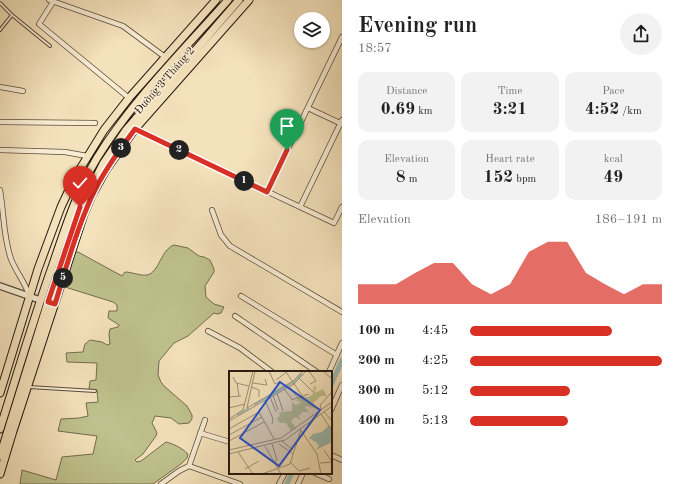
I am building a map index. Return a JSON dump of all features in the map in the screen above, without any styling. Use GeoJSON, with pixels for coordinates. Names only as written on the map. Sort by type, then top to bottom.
{"type":"FeatureCollection","features":[{"type":"Feature","properties":{"kind":"main road","name":"Đường 3 Tháng 2"},"geometry":{"type":"LineString","coordinates":[[0,393],[38,269],[61,207],[75,177],[110,122],[129,98],[216,0]]}},
{"type":"Feature","properties":{"kind":"main road","name":"Đường 3 Tháng 2"},"geometry":{"type":"LineString","coordinates":[[0,429],[40,300],[74,203],[97,159],[120,124],[146,92],[228,0]]}},
{"type":"Feature","properties":{"kind":"main road","name":"Đường 3 Tháng 2"},"geometry":{"type":"LineString","coordinates":[[0,474],[28,387],[80,207],[103,164],[126,130],[239,0]]}},
{"type":"Feature","properties":{"kind":"main road","name":"Đường 3 Tháng 2"},"geometry":{"type":"LineString","coordinates":[[0,456],[52,303],[92,195],[106,170],[135,129],[249,0]]}},
{"type":"Feature","properties":{"kind":"main road"},"geometry":{"type":"LineString","coordinates":[[40,300],[52,303]]}},
{"type":"Feature","properties":{"kind":"street"},"geometry":{"type":"LineString","coordinates":[[129,98],[38,24],[51,1],[124,26],[165,57]]}},
{"type":"Feature","properties":{"kind":"street"},"geometry":{"type":"LineString","coordinates":[[267,192],[342,37]]}},
{"type":"Feature","properties":{"kind":"street"},"geometry":{"type":"LineString","coordinates":[[0,87],[23,91]]}},
{"type":"Feature","properties":{"kind":"street"},"geometry":{"type":"LineString","coordinates":[[300,207],[341,122],[308,108]]}},
{"type":"Feature","properties":{"kind":"street"},"geometry":{"type":"LineString","coordinates":[[0,122],[95,123]]}},
{"type":"Feature","properties":{"kind":"street"},"geometry":{"type":"LineString","coordinates":[[135,129],[334,223],[342,207]]}},
{"type":"Feature","properties":{"kind":"street"},"geometry":{"type":"LineString","coordinates":[[0,150],[65,152],[88,156]]}},
{"type":"Feature","properties":{"kind":"street"},"geometry":{"type":"LineString","coordinates":[[0,190],[3,226],[8,248],[12,260],[30,297]]}},
{"type":"Feature","properties":{"kind":"street"},"geometry":{"type":"LineString","coordinates":[[212,210],[221,235],[230,246],[342,312]]}},
{"type":"Feature","properties":{"kind":"street"},"geometry":{"type":"LineString","coordinates":[[0,286],[40,300]]}},
{"type":"Feature","properties":{"kind":"street"},"geometry":{"type":"LineString","coordinates":[[241,296],[337,355]]}},
{"type":"Feature","properties":{"kind":"street"},"geometry":{"type":"LineString","coordinates":[[235,316],[316,371]]}},
{"type":"Feature","properties":{"kind":"street"},"geometry":{"type":"LineString","coordinates":[[208,331],[240,348],[271,371]]}},
{"type":"Feature","properties":{"kind":"street"},"geometry":{"type":"LineString","coordinates":[[329,371],[342,343]]}},
{"type":"Feature","properties":{"kind":"street"},"geometry":{"type":"LineString","coordinates":[[332,408],[342,385]]}},
{"type":"Feature","properties":{"kind":"street"},"geometry":{"type":"LineString","coordinates":[[161,484],[179,471],[189,466],[206,420]]}},
{"type":"Feature","properties":{"kind":"street"},"geometry":{"type":"LineString","coordinates":[[200,433],[229,442]]}},
{"type":"Feature","properties":{"kind":"street"},"geometry":{"type":"LineString","coordinates":[[332,455],[342,460]]}},
{"type":"Feature","properties":{"kind":"street"},"geometry":{"type":"LineString","coordinates":[[189,466],[229,482],[240,484]]}},
{"type":"Feature","properties":{"kind":"street"},"geometry":{"type":"LineString","coordinates":[[279,484],[284,474]]}},
{"type":"Feature","properties":{"kind":"street"},"geometry":{"type":"LineString","coordinates":[[298,484],[303,474]]}},
{"type":"Feature","properties":{"kind":"street"},"geometry":{"type":"LineString","coordinates":[[317,474],[329,479]]}},
{"type":"Feature","properties":{"kind":"lane"},"geometry":{"type":"LineString","coordinates":[[0,3],[12,15],[50,46]]}},
{"type":"Feature","properties":{"kind":"lane"},"geometry":{"type":"LineString","coordinates":[[0,30],[12,15]]}},
{"type":"Feature","properties":{"kind":"lane"},"geometry":{"type":"LineString","coordinates":[[28,387],[95,390]]}},
{"type":"Feature","properties":{"kind":"green space"},"geometry":{"type":"Polygon","coordinates":[[[174,245],[188,248],[199,256],[210,260],[214,272],[205,286],[206,297],[214,304],[224,307],[221,313],[214,313],[188,336],[174,343],[159,361],[158,375],[161,382],[187,406],[192,415],[192,419],[189,423],[179,424],[171,418],[155,416],[152,423],[157,433],[156,436],[143,454],[135,460],[137,462],[141,461],[166,442],[183,450],[188,454],[187,458],[153,484],[20,484],[22,470],[56,480],[62,457],[93,454],[97,436],[58,431],[61,419],[88,416],[86,403],[98,402],[97,390],[89,389],[90,381],[96,380],[97,363],[67,362],[66,353],[83,352],[85,344],[90,340],[102,342],[107,345],[110,344],[110,329],[118,327],[119,325],[108,318],[109,311],[117,311],[117,305],[113,302],[65,287],[75,252],[78,252],[122,276],[125,272],[147,275],[154,270],[166,251],[174,245]]]}},
{"type":"Feature","properties":{"kind":"waterway"},"geometry":{"type":"LineString","coordinates":[[332,383],[342,360]]}},
{"type":"Feature","properties":{"kind":"waterway"},"geometry":{"type":"LineString","coordinates":[[287,484],[292,474]]}},
{"type":"Feature","properties":{"kind":"route"},"geometry":{"type":"LineString","coordinates":[[80,207],[48,302],[55,304],[84,214],[92,195],[106,170],[135,129],[267,192],[287,150]]}}]}
